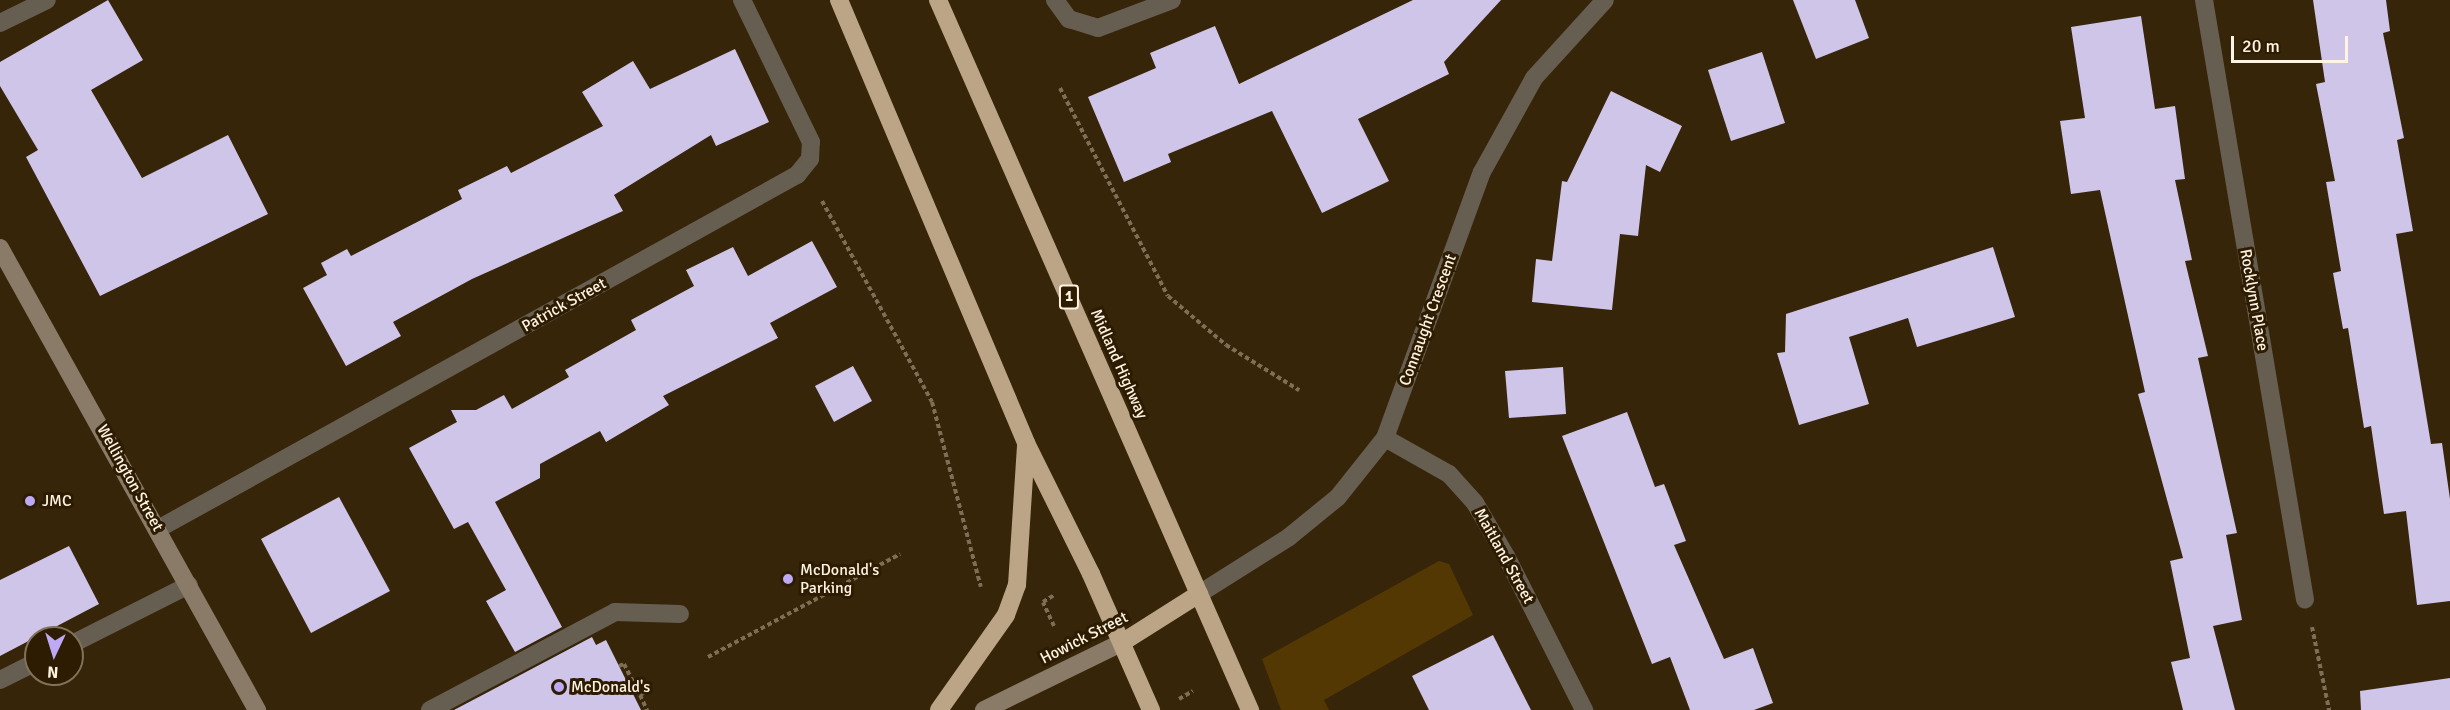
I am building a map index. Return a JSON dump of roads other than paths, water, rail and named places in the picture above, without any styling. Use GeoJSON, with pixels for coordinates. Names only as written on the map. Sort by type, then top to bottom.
{"type":"FeatureCollection","features":[{"type":"Feature","properties":{"kind":"highway"},"geometry":{"type":"LineString","coordinates":[[839,0],[1026,443],[1123,642],[1150,710]]}},
{"type":"Feature","properties":{"kind":"highway","name":"Midland Highway"},"geometry":{"type":"LineString","coordinates":[[938,0],[1250,710]]}},
{"type":"Feature","properties":{"kind":"highway"},"geometry":{"type":"LineString","coordinates":[[939,710],[1006,615],[1017,585],[1026,443]]}},
{"type":"Feature","properties":{"kind":"highway","name":"Howick Street"},"geometry":{"type":"LineString","coordinates":[[1123,642],[1199,594]]}},
{"type":"Feature","properties":{"kind":"main road","name":"Wellington Street"},"geometry":{"type":"LineString","coordinates":[[0,248],[189,585],[256,710]]}},
{"type":"Feature","properties":{"kind":"main road","name":"Howick Street"},"geometry":{"type":"LineString","coordinates":[[984,710],[1123,642]]}},
{"type":"Feature","properties":{"kind":"street"},"geometry":{"type":"LineString","coordinates":[[0,23],[47,0]]}},
{"type":"Feature","properties":{"kind":"street","name":"Patrick Street"},"geometry":{"type":"LineString","coordinates":[[158,530],[797,175],[810,159],[811,142],[742,0]]}},
{"type":"Feature","properties":{"kind":"street"},"geometry":{"type":"LineString","coordinates":[[1055,0],[1069,19],[1098,28],[1172,0]]}},
{"type":"Feature","properties":{"kind":"street","name":"Connaught Crescent"},"geometry":{"type":"LineString","coordinates":[[1199,594],[1298,530],[1338,497],[1385,438],[1482,172],[1534,78],[1605,0]]}},
{"type":"Feature","properties":{"kind":"street","name":"Rocklynn Place"},"geometry":{"type":"LineString","coordinates":[[2204,0],[2305,600]]}},
{"type":"Feature","properties":{"kind":"street","name":"Maitland Street"},"geometry":{"type":"LineString","coordinates":[[1385,438],[1449,474],[1475,503],[1584,710]]}},
{"type":"Feature","properties":{"kind":"street"},"geometry":{"type":"LineString","coordinates":[[84,638],[189,585]]}},
{"type":"Feature","properties":{"kind":"street"},"geometry":{"type":"LineString","coordinates":[[430,710],[615,612],[680,614]]}},
{"type":"Feature","properties":{"kind":"street"},"geometry":{"type":"LineString","coordinates":[[0,680],[24,668]]}},
{"type":"Feature","properties":{"kind":"place","name":"JMC"},"geometry":{"type":"Point","coordinates":[30,501]}},
{"type":"Feature","properties":{"kind":"place","name":"McDonald's Parking"},"geometry":{"type":"Point","coordinates":[788,579]}},
{"type":"Feature","properties":{"kind":"place","name":"McDonald's"},"geometry":{"type":"Point","coordinates":[559,687]}}]}
